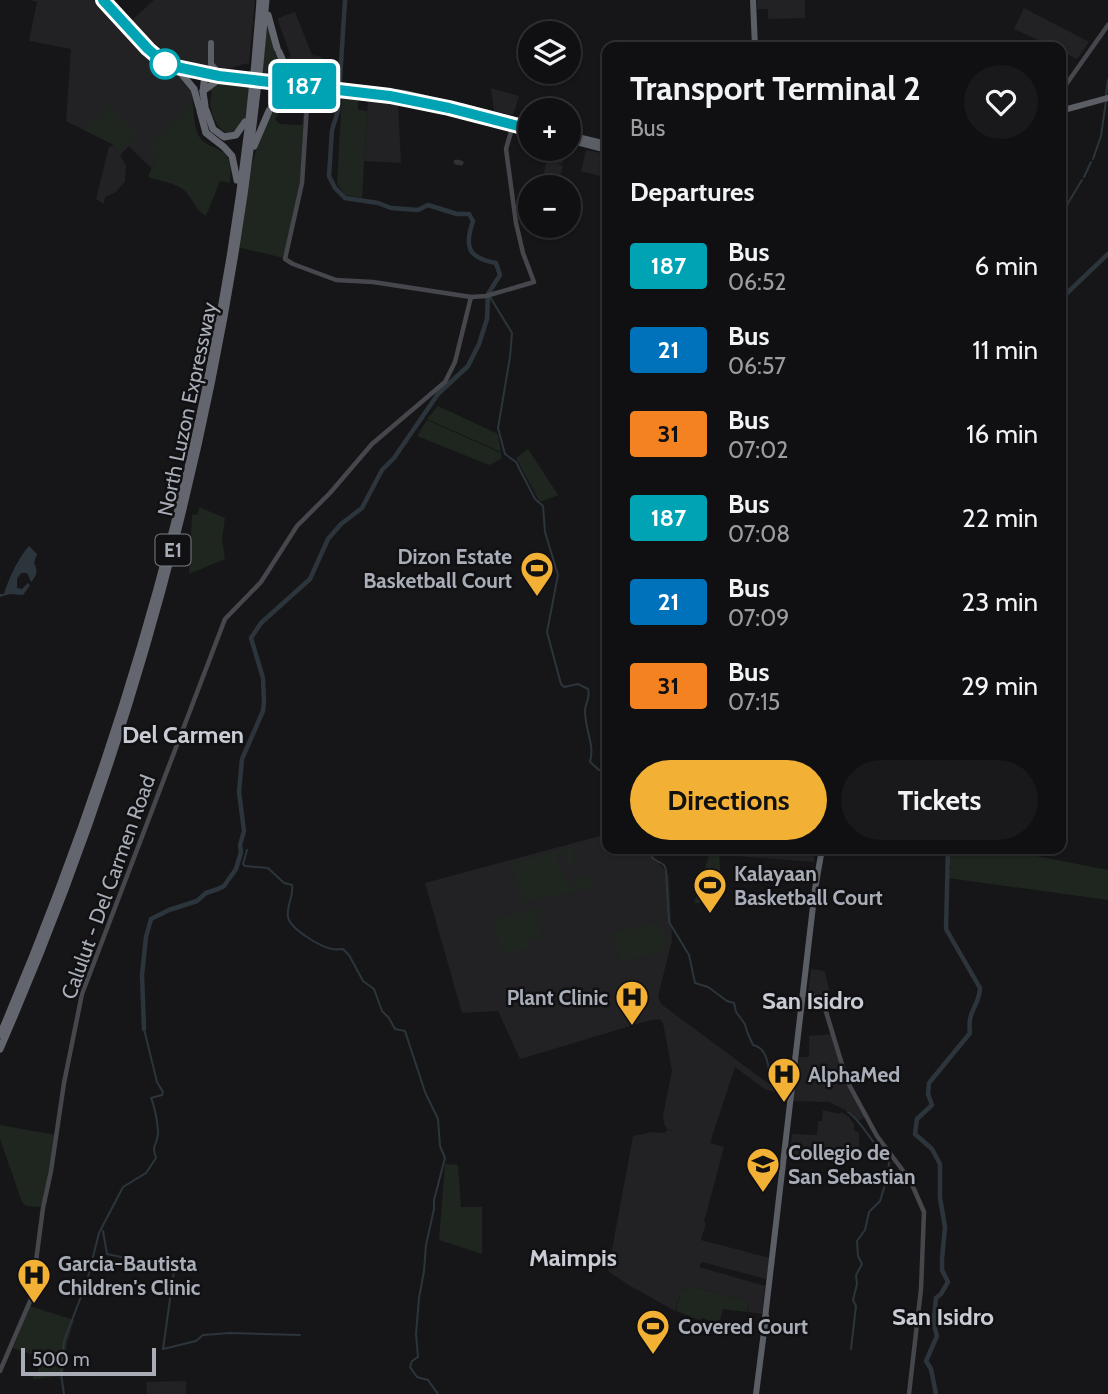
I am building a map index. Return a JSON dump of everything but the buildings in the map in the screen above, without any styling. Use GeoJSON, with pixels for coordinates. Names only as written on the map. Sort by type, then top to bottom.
{"type":"FeatureCollection","features":[{"type":"Feature","properties":{"kind":"highway","name":"North Luzon Expressway"},"geometry":{"type":"LineString","coordinates":[[0,1035],[52,909],[91,803],[148,622],[176,520],[241,200],[260,0]]}},
{"type":"Feature","properties":{"kind":"highway","name":"North Luzon Expressway"},"geometry":{"type":"LineString","coordinates":[[0,1049],[74,866],[136,685],[170,562],[197,453],[226,312],[267,0]]}},
{"type":"Feature","properties":{"kind":"highway"},"geometry":{"type":"LineString","coordinates":[[267,0],[269,23],[290,86]]}},
{"type":"Feature","properties":{"kind":"highway"},"geometry":{"type":"LineString","coordinates":[[754,0],[756,42]]}},
{"type":"Feature","properties":{"kind":"highway"},"geometry":{"type":"LineString","coordinates":[[107,1],[128,29],[157,58],[176,67],[237,78]]}},
{"type":"Feature","properties":{"kind":"highway"},"geometry":{"type":"LineString","coordinates":[[107,1],[149,46]]}},
{"type":"Feature","properties":{"kind":"highway"},"geometry":{"type":"LineString","coordinates":[[128,29],[167,61],[201,71],[217,71],[290,86],[335,86],[400,95],[518,123]]}},
{"type":"Feature","properties":{"kind":"highway"},"geometry":{"type":"LineString","coordinates":[[211,43],[211,64],[217,71]]}},
{"type":"Feature","properties":{"kind":"highway"},"geometry":{"type":"LineString","coordinates":[[204,60],[200,94],[206,133],[227,149],[234,159],[241,200]]}},
{"type":"Feature","properties":{"kind":"highway"},"geometry":{"type":"LineString","coordinates":[[176,67],[200,94]]}},
{"type":"Feature","properties":{"kind":"highway"},"geometry":{"type":"LineString","coordinates":[[286,68],[290,86]]}},
{"type":"Feature","properties":{"kind":"highway"},"geometry":{"type":"LineString","coordinates":[[200,94],[218,80],[248,77]]}},
{"type":"Feature","properties":{"kind":"highway"},"geometry":{"type":"LineString","coordinates":[[241,200],[256,140],[270,110],[290,86]]}},
{"type":"Feature","properties":{"kind":"highway"},"geometry":{"type":"LineString","coordinates":[[1066,108],[1103,98]]}},
{"type":"Feature","properties":{"kind":"highway"},"geometry":{"type":"LineString","coordinates":[[1066,107],[1103,98]]}},
{"type":"Feature","properties":{"kind":"highway"},"geometry":{"type":"LineString","coordinates":[[203,108],[213,128],[222,136],[232,137],[242,128],[250,101]]}},
{"type":"Feature","properties":{"kind":"highway"},"geometry":{"type":"LineString","coordinates":[[493,116],[518,125]]}},
{"type":"Feature","properties":{"kind":"highway"},"geometry":{"type":"LineString","coordinates":[[581,140],[602,146]]}},
{"type":"Feature","properties":{"kind":"highway"},"geometry":{"type":"LineString","coordinates":[[756,1394],[819,854]]}},
{"type":"Feature","properties":{"kind":"main road"},"geometry":{"type":"LineString","coordinates":[[1066,84],[1108,24]]}},
{"type":"Feature","properties":{"kind":"main road"},"geometry":{"type":"LineString","coordinates":[[290,86],[308,90],[302,183],[286,258],[288,262],[332,279],[373,282],[471,297],[489,295],[534,282],[519,238],[506,149],[513,124]]}},
{"type":"Feature","properties":{"kind":"main road","name":"Calulut - Del Carmen Road"},"geometry":{"type":"LineString","coordinates":[[0,1371],[32,1296],[65,1073],[82,995],[225,620],[261,582],[295,529],[372,444],[445,383],[455,362],[471,297]]}},
{"type":"Feature","properties":{"kind":"main road"},"geometry":{"type":"LineString","coordinates":[[804,993],[824,1005],[846,1081],[874,1131],[910,1180],[924,1212],[922,1289],[909,1394]]}},
{"type":"Feature","properties":{"kind":"shaded area"},"geometry":{"type":"Polygon","coordinates":[[[30,0],[100,0],[154,59],[175,70],[191,88],[193,104],[151,150],[160,160],[151,168],[129,146],[120,155],[126,166],[125,181],[116,192],[105,197],[104,204],[96,199],[109,147],[114,145],[66,121],[71,49],[29,41],[37,2],[30,0]]]}},
{"type":"Feature","properties":{"kind":"shaded area"},"geometry":{"type":"Polygon","coordinates":[[[154,0],[255,0],[249,63],[226,69],[170,60],[174,53],[164,50],[160,53],[130,22],[154,0]]]}},
{"type":"Feature","properties":{"kind":"shaded area"},"geometry":{"type":"Polygon","coordinates":[[[757,0],[805,0],[805,18],[768,19],[768,9],[757,9],[757,0]]]}},
{"type":"Feature","properties":{"kind":"shaded area"},"geometry":{"type":"Polygon","coordinates":[[[1024,8],[1089,42],[1077,59],[1066,54],[1066,42],[1042,42],[1014,29],[1024,8]]]}},
{"type":"Feature","properties":{"kind":"shaded area"},"geometry":{"type":"Polygon","coordinates":[[[295,12],[312,55],[322,57],[319,79],[301,77],[295,73],[287,58],[291,56],[278,18],[295,12]]]}},
{"type":"Feature","properties":{"kind":"shaded area"},"geometry":{"type":"Polygon","coordinates":[[[266,22],[275,53],[285,70],[284,76],[265,74],[262,70],[266,22]]]}},
{"type":"Feature","properties":{"kind":"shaded area"},"geometry":{"type":"Polygon","coordinates":[[[232,81],[250,84],[245,119],[237,132],[229,135],[213,117],[212,93],[209,89],[215,83],[232,81]]]}},
{"type":"Feature","properties":{"kind":"shaded area"},"geometry":{"type":"Polygon","coordinates":[[[491,88],[519,96],[513,115],[494,111],[491,88]]]}},
{"type":"Feature","properties":{"kind":"shaded area"},"geometry":{"type":"Polygon","coordinates":[[[292,89],[303,90],[302,93],[290,94],[275,119],[279,124],[302,125],[306,91],[300,182],[284,258],[237,247],[252,163],[259,142],[278,105],[292,89]]]}},
{"type":"Feature","properties":{"kind":"shaded area"},"geometry":{"type":"Polygon","coordinates":[[[342,95],[358,97],[358,110],[367,111],[362,198],[345,195],[337,184],[342,95]]]}},
{"type":"Feature","properties":{"kind":"shaded area"},"geometry":{"type":"Polygon","coordinates":[[[368,99],[398,103],[401,163],[364,161],[368,99]]]}},
{"type":"Feature","properties":{"kind":"shaded area"},"geometry":{"type":"Polygon","coordinates":[[[193,104],[196,129],[201,139],[225,154],[231,169],[230,183],[220,181],[206,216],[182,188],[148,177],[159,160],[150,150],[153,148],[150,145],[193,104]]]}},
{"type":"Feature","properties":{"kind":"shaded area"},"geometry":{"type":"Polygon","coordinates":[[[110,106],[137,135],[119,151],[112,144],[84,130],[110,106]]]}},
{"type":"Feature","properties":{"kind":"shaded area"},"geometry":{"type":"Polygon","coordinates":[[[586,150],[602,153],[602,177],[581,171],[586,150]]]}},
{"type":"Feature","properties":{"kind":"shaded area"},"geometry":{"type":"Polygon","coordinates":[[[546,161],[563,161],[562,164],[556,163],[563,166],[560,175],[544,175],[546,161]]]}},
{"type":"Feature","properties":{"kind":"shaded area"},"geometry":{"type":"Polygon","coordinates":[[[438,406],[498,434],[501,452],[427,419],[438,406]]]}},
{"type":"Feature","properties":{"kind":"shaded area"},"geometry":{"type":"Polygon","coordinates":[[[427,420],[501,453],[501,459],[489,465],[417,436],[427,420]]]}},
{"type":"Feature","properties":{"kind":"shaded area"},"geometry":{"type":"Polygon","coordinates":[[[528,449],[558,495],[540,502],[516,458],[528,449]]]}},
{"type":"Feature","properties":{"kind":"shaded area"},"geometry":{"type":"Polygon","coordinates":[[[199,507],[225,518],[222,539],[225,559],[189,574],[192,515],[198,514],[199,507]]]}},
{"type":"Feature","properties":{"kind":"shaded area"},"geometry":{"type":"Polygon","coordinates":[[[29,546],[37,554],[34,563],[35,577],[31,582],[27,573],[21,573],[17,579],[17,588],[22,589],[28,583],[30,585],[23,595],[10,594],[0,597],[0,594],[4,594],[14,568],[29,546]]]}},
{"type":"Feature","properties":{"kind":"shaded area"},"geometry":{"type":"Polygon","coordinates":[[[602,835],[602,854],[652,854],[669,876],[672,941],[658,996],[661,1004],[769,1084],[789,1086],[789,1094],[766,1090],[735,1067],[710,1143],[724,1147],[701,1240],[770,1258],[766,1279],[702,1262],[699,1267],[765,1286],[762,1314],[748,1312],[749,1302],[686,1285],[685,1291],[681,1291],[675,1311],[608,1271],[633,1136],[652,1132],[665,1133],[667,1130],[676,1132],[667,1129],[664,1124],[663,1115],[672,1071],[660,1019],[520,1059],[498,1011],[462,1013],[425,883],[602,835]]]}},
{"type":"Feature","properties":{"kind":"shaded area"},"geometry":{"type":"Polygon","coordinates":[[[571,847],[575,855],[573,865],[565,867],[568,859],[566,851],[555,854],[564,877],[574,887],[576,875],[582,878],[591,876],[593,887],[522,903],[512,863],[571,847]]]}},
{"type":"Feature","properties":{"kind":"shaded area"},"geometry":{"type":"Polygon","coordinates":[[[709,854],[719,854],[721,888],[718,896],[703,896],[701,903],[694,903],[709,854]]]}},
{"type":"Feature","properties":{"kind":"shaded area"},"geometry":{"type":"Polygon","coordinates":[[[718,854],[814,854],[814,862],[718,854]]]}},
{"type":"Feature","properties":{"kind":"shaded area"},"geometry":{"type":"Polygon","coordinates":[[[948,854],[1026,854],[1108,870],[1108,900],[948,878],[948,854]]]}},
{"type":"Feature","properties":{"kind":"shaded area"},"geometry":{"type":"Polygon","coordinates":[[[535,908],[542,936],[527,940],[529,948],[503,954],[493,920],[535,908]]]}},
{"type":"Feature","properties":{"kind":"shaded area"},"geometry":{"type":"Polygon","coordinates":[[[660,921],[666,943],[663,951],[621,962],[613,933],[660,921]]]}},
{"type":"Feature","properties":{"kind":"shaded area"},"geometry":{"type":"Polygon","coordinates":[[[811,969],[825,971],[832,1004],[825,1004],[808,993],[811,969]]]}},
{"type":"Feature","properties":{"kind":"shaded area"},"geometry":{"type":"Polygon","coordinates":[[[831,1034],[844,1079],[869,1115],[858,1121],[853,1114],[829,1102],[793,1101],[799,1057],[809,1057],[809,1036],[831,1034]]]}},
{"type":"Feature","properties":{"kind":"shaded area"},"geometry":{"type":"Polygon","coordinates":[[[823,1110],[839,1114],[841,1112],[849,1117],[854,1124],[854,1130],[859,1133],[859,1148],[822,1149],[819,1156],[789,1156],[792,1134],[817,1135],[818,1121],[822,1121],[823,1110]]]}},
{"type":"Feature","properties":{"kind":"shaded area"},"geometry":{"type":"Polygon","coordinates":[[[0,1125],[56,1135],[42,1207],[26,1206],[22,1202],[0,1139],[0,1125]]]}},
{"type":"Feature","properties":{"kind":"shaded area"},"geometry":{"type":"Polygon","coordinates":[[[445,1164],[458,1165],[461,1207],[482,1207],[482,1254],[439,1240],[445,1164]]]}},
{"type":"Feature","properties":{"kind":"shaded area"},"geometry":{"type":"Polygon","coordinates":[[[686,1285],[749,1302],[747,1312],[723,1309],[718,1328],[712,1327],[710,1321],[703,1318],[699,1320],[676,1311],[681,1290],[685,1291],[686,1285]]]}},
{"type":"Feature","properties":{"kind":"shaded area"},"geometry":{"type":"Polygon","coordinates":[[[30,1306],[74,1320],[67,1343],[63,1376],[33,1379],[33,1372],[38,1372],[38,1365],[41,1366],[43,1358],[13,1348],[30,1306]]]}},
{"type":"Feature","properties":{"kind":"shaded area"},"geometry":{"type":"Polygon","coordinates":[[[186,1381],[186,1394],[147,1394],[146,1382],[186,1381]]]}},
{"type":"Feature","properties":{"kind":"waterway"},"geometry":{"type":"LineString","coordinates":[[144,1029],[142,975],[151,919],[197,901],[206,893],[224,886],[236,869],[241,852],[244,831],[239,792],[242,759],[263,711],[264,702],[263,678],[251,638],[261,623],[310,579],[328,539],[341,524],[362,508],[382,470],[394,458],[438,394],[468,366],[487,319],[488,294],[500,275],[496,263],[479,258],[471,250],[469,238],[473,221],[469,214],[457,214],[428,205],[418,210],[391,208],[378,203],[345,198],[335,188],[329,176],[332,130],[338,111],[345,0]]}},
{"type":"Feature","properties":{"kind":"waterway"},"geometry":{"type":"LineString","coordinates":[[1106,95],[1108,80]]}},
{"type":"Feature","properties":{"kind":"waterway"},"geometry":{"type":"LineString","coordinates":[[1093,159],[1101,136],[1106,101]]}},
{"type":"Feature","properties":{"kind":"waterway"},"geometry":{"type":"LineString","coordinates":[[1084,177],[1091,162]]}},
{"type":"Feature","properties":{"kind":"waterway"},"geometry":{"type":"LineString","coordinates":[[1066,210],[1082,180]]}},
{"type":"Feature","properties":{"kind":"waterway"},"geometry":{"type":"LineString","coordinates":[[1066,294],[1108,254]]}},
{"type":"Feature","properties":{"kind":"waterway"},"geometry":{"type":"LineString","coordinates":[[490,297],[512,333],[498,428],[505,454],[516,462],[535,499],[543,506],[545,532],[558,575],[547,632],[561,684],[564,687],[578,684],[588,689],[585,711],[591,749],[590,762],[602,770]]}},
{"type":"Feature","properties":{"kind":"waterway"},"geometry":{"type":"LineString","coordinates":[[247,850],[243,864],[245,866],[268,868],[284,883],[292,885],[288,917],[294,927],[321,945],[343,949],[363,981],[374,989],[382,1011],[395,1029],[405,1031],[425,1092],[438,1119],[440,1146],[445,1158],[426,1245],[416,1334],[418,1357],[412,1361],[410,1367],[417,1377],[428,1380],[438,1394]]}},
{"type":"Feature","properties":{"kind":"waterway"},"geometry":{"type":"LineString","coordinates":[[652,854],[652,858],[664,865],[666,870],[669,922],[689,955],[695,983],[708,987],[734,1003],[753,1045],[764,1054],[771,1080],[788,1079]]}},
{"type":"Feature","properties":{"kind":"waterway"},"geometry":{"type":"LineString","coordinates":[[936,1394],[931,1369],[926,1361],[937,1336],[934,1322],[936,1298],[948,1282],[942,1270],[945,1227],[940,1198],[940,1164],[932,1149],[915,1134],[917,1119],[932,1105],[928,1094],[929,1083],[970,1033],[970,1019],[980,988],[946,929],[948,854]]}},
{"type":"Feature","properties":{"kind":"waterway"},"geometry":{"type":"LineString","coordinates":[[64,1394],[61,1374],[64,1341],[87,1281],[99,1233],[123,1187],[146,1173],[156,1158],[154,1147],[158,1130],[151,1098],[162,1095],[163,1092],[157,1082],[144,1029]]}},
{"type":"Feature","properties":{"kind":"waterway"},"geometry":{"type":"LineString","coordinates":[[848,1112],[889,1162],[880,1201],[869,1212],[865,1230],[857,1241],[858,1256],[862,1264],[856,1275],[851,1349]]}},
{"type":"Feature","properties":{"kind":"waterway"},"geometry":{"type":"LineString","coordinates":[[103,1231],[107,1254],[175,1264],[163,1349],[196,1341],[203,1335],[300,1335]]}},
{"type":"Feature","properties":{"kind":"taxiway"},"geometry":{"type":"LineString","coordinates":[[456,162],[461,163]]}},
{"type":"Feature","properties":{"kind":"bus line","name":"187"},"geometry":{"type":"LineString","coordinates":[[103,0],[148,49],[167,65],[219,76],[390,96],[518,126]]}},
{"type":"Feature","properties":{"kind":"place","name":"Dizon Estate Basketball Court"},"geometry":{"type":"Point","coordinates":[537,598]}},
{"type":"Feature","properties":{"kind":"place","name":"Kalayaan Basketball Court"},"geometry":{"type":"Point","coordinates":[710,915]}},
{"type":"Feature","properties":{"kind":"place","name":"Plant Clinic"},"geometry":{"type":"Point","coordinates":[632,1027]}},
{"type":"Feature","properties":{"kind":"place","name":"AlphaMed"},"geometry":{"type":"Point","coordinates":[784,1104]}},
{"type":"Feature","properties":{"kind":"place","name":"Collegio de San Sebastian"},"geometry":{"type":"Point","coordinates":[763,1194]}},
{"type":"Feature","properties":{"kind":"place","name":"Garcia-Bautista Children's Clinic"},"geometry":{"type":"Point","coordinates":[34,1305]}},
{"type":"Feature","properties":{"kind":"place","name":"Covered Court"},"geometry":{"type":"Point","coordinates":[653,1356]}},
{"type":"Feature","properties":{"kind":"district","name":"Del Carmen"},"geometry":{"type":"Point","coordinates":[183,734]}},
{"type":"Feature","properties":{"kind":"district","name":"San Isidro"},"geometry":{"type":"Point","coordinates":[813,1000]}},
{"type":"Feature","properties":{"kind":"district","name":"Maimpis"},"geometry":{"type":"Point","coordinates":[573,1257]}},
{"type":"Feature","properties":{"kind":"district","name":"San Isidro"},"geometry":{"type":"Point","coordinates":[943,1316]}}]}
